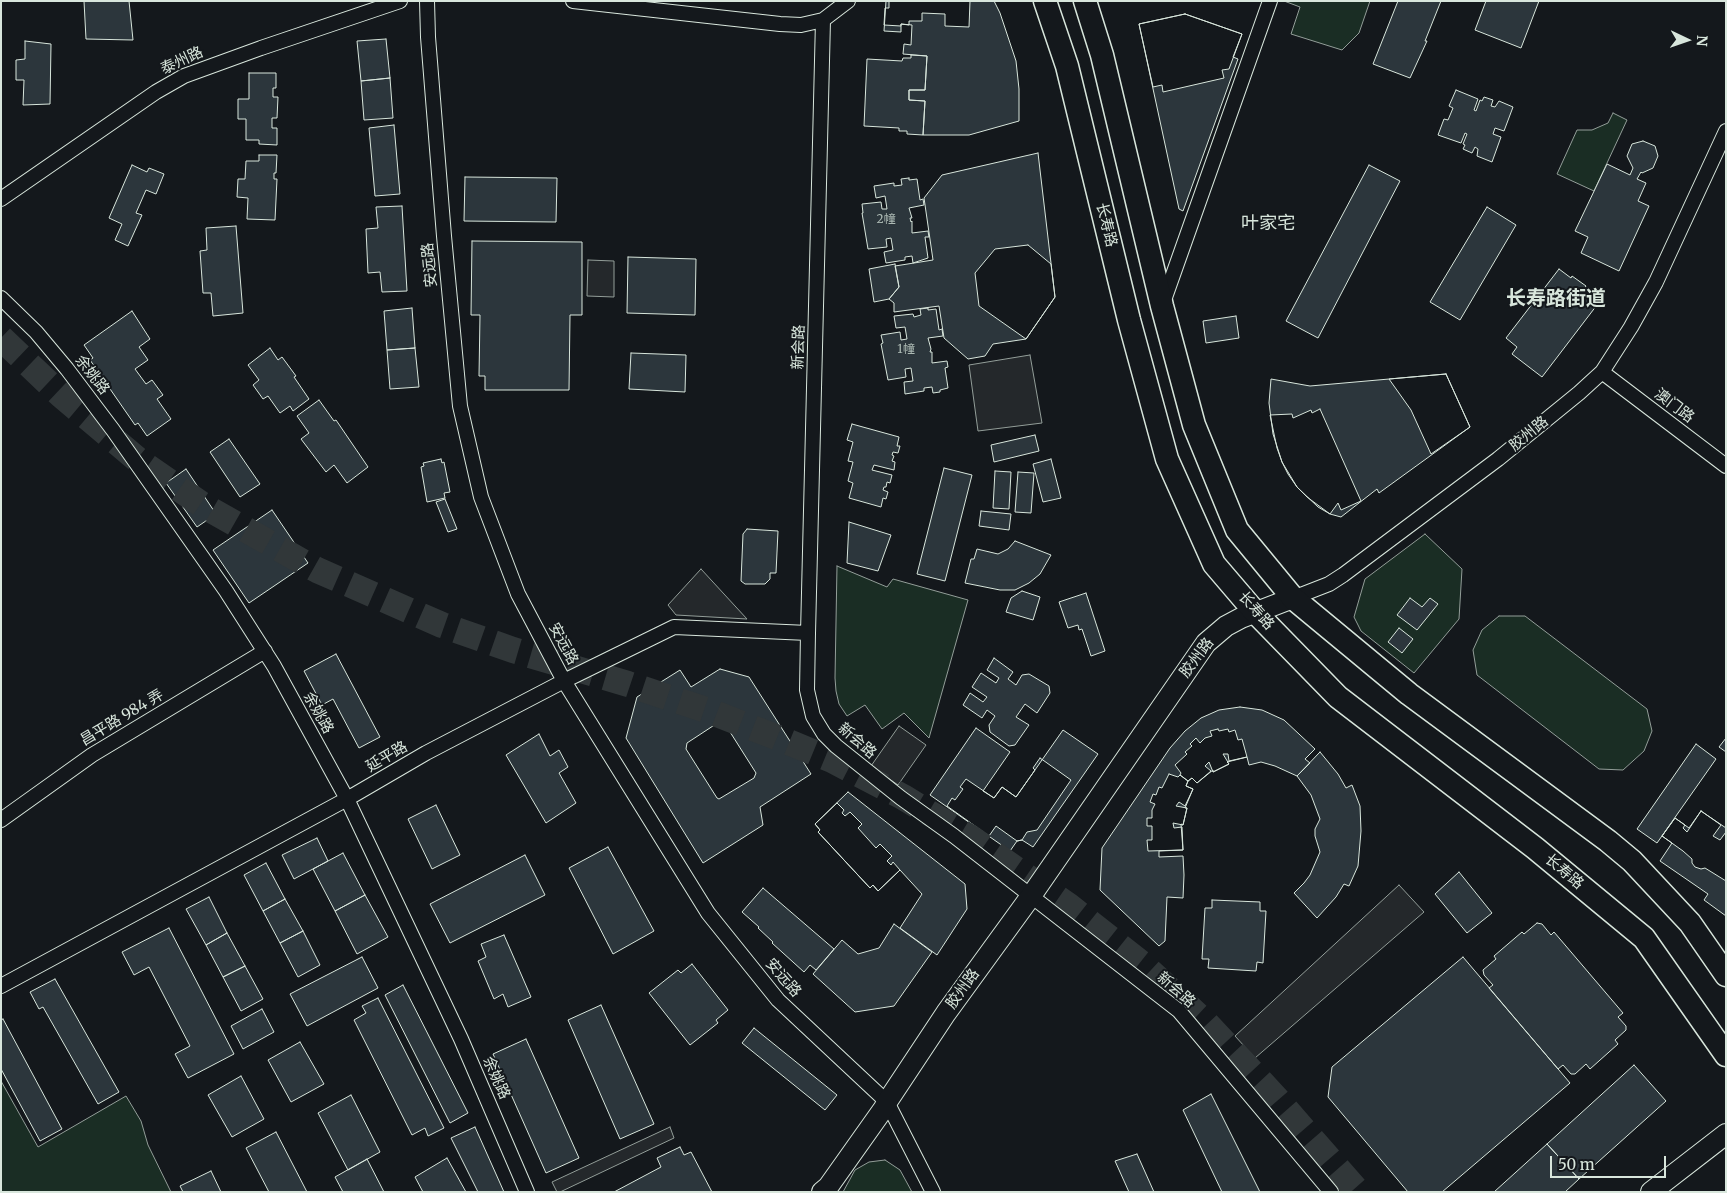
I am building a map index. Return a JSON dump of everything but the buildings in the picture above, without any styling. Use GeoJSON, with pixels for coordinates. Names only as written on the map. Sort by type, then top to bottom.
{"type":"FeatureCollection","features":[{"type":"Feature","properties":{"kind":"main road","name":"长寿路"},"geometry":{"type":"LineString","coordinates":[[1045,1],[1068,66],[1129,320],[1167,458],[1214,564],[1255,612],[1338,697],[1535,848],[1644,938],[1726,1055]]}},
{"type":"Feature","properties":{"kind":"main road"},"geometry":{"type":"LineString","coordinates":[[1084,1],[1102,55],[1162,306],[1194,425],[1237,530],[1293,598],[1409,694],[1608,841],[1632,861],[1690,923],[1726,975]]}},
{"type":"Feature","properties":{"kind":"street","name":"泰州路"},"geometry":{"type":"LineString","coordinates":[[1,199],[156,92],[184,76],[400,1]]}},
{"type":"Feature","properties":{"kind":"street","name":"安远路"},"geometry":{"type":"LineString","coordinates":[[427,1],[428,37],[444,236],[460,406],[481,497],[518,594],[564,681],[708,913],[778,1000],[886,1102],[933,1192]]}},
{"type":"Feature","properties":{"kind":"street"},"geometry":{"type":"LineString","coordinates":[[573,1],[801,25],[823,20],[848,1]]}},
{"type":"Feature","properties":{"kind":"street"},"geometry":{"type":"LineString","coordinates":[[1162,306],[1270,1]]}},
{"type":"Feature","properties":{"kind":"street","name":"新会路"},"geometry":{"type":"LineString","coordinates":[[823,20],[807,690],[813,716],[824,734],[836,746],[1179,1011],[1331,1192]]}},
{"type":"Feature","properties":{"kind":"street","name":"胶州路"},"geometry":{"type":"LineString","coordinates":[[822,1192],[828,1187],[884,1108],[886,1102],[946,1013],[1031,896],[1206,643],[1226,626],[1255,612],[1329,584],[1343,575],[1498,459],[1602,372],[1632,327],[1656,282],[1726,131]]}},
{"type":"Feature","properties":{"kind":"street","name":"余姚路"},"geometry":{"type":"LineString","coordinates":[[1,298],[36,332],[108,422],[226,591],[265,651],[347,799],[461,1039],[527,1192]]}},
{"type":"Feature","properties":{"kind":"street","name":"澳门路"},"geometry":{"type":"LineString","coordinates":[[1602,372],[1726,466]]}},
{"type":"Feature","properties":{"kind":"street","name":"延平路"},"geometry":{"type":"LineString","coordinates":[[1,986],[347,799],[426,754],[564,681],[674,627],[808,633]]}},
{"type":"Feature","properties":{"kind":"street","name":"昌平路 984 弄"},"geometry":{"type":"LineString","coordinates":[[1,820],[92,755],[265,651]]}},
{"type":"Feature","properties":{"kind":"street"},"geometry":{"type":"LineString","coordinates":[[1651,1192],[1726,1134]]}},
{"type":"Feature","properties":{"kind":"green space"},"geometry":{"type":"Polygon","coordinates":[[[1284,1],[1370,1],[1359,33],[1342,50],[1291,34],[1300,7],[1284,1]]]}},
{"type":"Feature","properties":{"kind":"green space"},"geometry":{"type":"Polygon","coordinates":[[[1613,113],[1627,120],[1594,191],[1557,174],[1577,130],[1592,130],[1608,123],[1613,113]]]}},
{"type":"Feature","properties":{"kind":"green space"},"geometry":{"type":"Polygon","coordinates":[[[1425,534],[1462,569],[1459,619],[1414,673],[1361,631],[1354,617],[1365,579],[1425,534]]]}},
{"type":"Feature","properties":{"kind":"green space"},"geometry":{"type":"Polygon","coordinates":[[[837,566],[887,587],[893,579],[968,600],[929,738],[904,713],[882,729],[865,705],[847,716],[839,704],[835,678],[837,566]]]}},
{"type":"Feature","properties":{"kind":"green space"},"geometry":{"type":"Polygon","coordinates":[[[1499,616],[1525,616],[1647,709],[1652,731],[1644,751],[1623,770],[1599,769],[1477,675],[1473,650],[1482,630],[1499,616]]]}},
{"type":"Feature","properties":{"kind":"green space"},"geometry":{"type":"Polygon","coordinates":[[[1,1081],[38,1147],[126,1096],[141,1121],[148,1145],[171,1192],[1,1192],[1,1081]]]}},
{"type":"Feature","properties":{"kind":"green space"},"geometry":{"type":"Polygon","coordinates":[[[885,1160],[900,1170],[912,1192],[843,1192],[855,1170],[869,1162],[885,1160]]]}},
{"type":"Feature","properties":{"kind":"shaded area"},"geometry":{"type":"Polygon","coordinates":[[[588,260],[614,261],[614,297],[587,296],[588,260]]]}},
{"type":"Feature","properties":{"kind":"shaded area"},"geometry":{"type":"Polygon","coordinates":[[[1030,355],[1042,423],[978,431],[969,365],[1030,355]]]}},
{"type":"Feature","properties":{"kind":"shaded area"},"geometry":{"type":"Polygon","coordinates":[[[701,569],[747,619],[676,615],[668,605],[701,569]]]}},
{"type":"Feature","properties":{"kind":"shaded area"},"geometry":{"type":"Polygon","coordinates":[[[899,726],[926,745],[898,785],[871,766],[899,726]]]}},
{"type":"Feature","properties":{"kind":"shaded area"},"geometry":{"type":"Polygon","coordinates":[[[1399,885],[1424,912],[1255,1058],[1235,1036],[1399,885]]]}},
{"type":"Feature","properties":{"kind":"shaded area"},"geometry":{"type":"Polygon","coordinates":[[[670,1127],[674,1138],[557,1192],[552,1182],[670,1127]]]}},
{"type":"Feature","properties":{"kind":"tunnel"},"geometry":{"type":"LineString","coordinates":[[1,338],[61,395],[138,460],[204,506],[317,570],[442,625],[513,650],[628,684],[709,711],[776,737],[832,760],[903,797],[971,838],[1069,906],[1142,964],[1205,1022],[1275,1097],[1358,1192]]}},
{"type":"Feature","properties":{"kind":"district","name":"叶家宅"},"geometry":{"type":"Point","coordinates":[1268,224]}},
{"type":"Feature","properties":{"kind":"district","name":"长寿路街道"},"geometry":{"type":"Point","coordinates":[1556,299]}}]}
